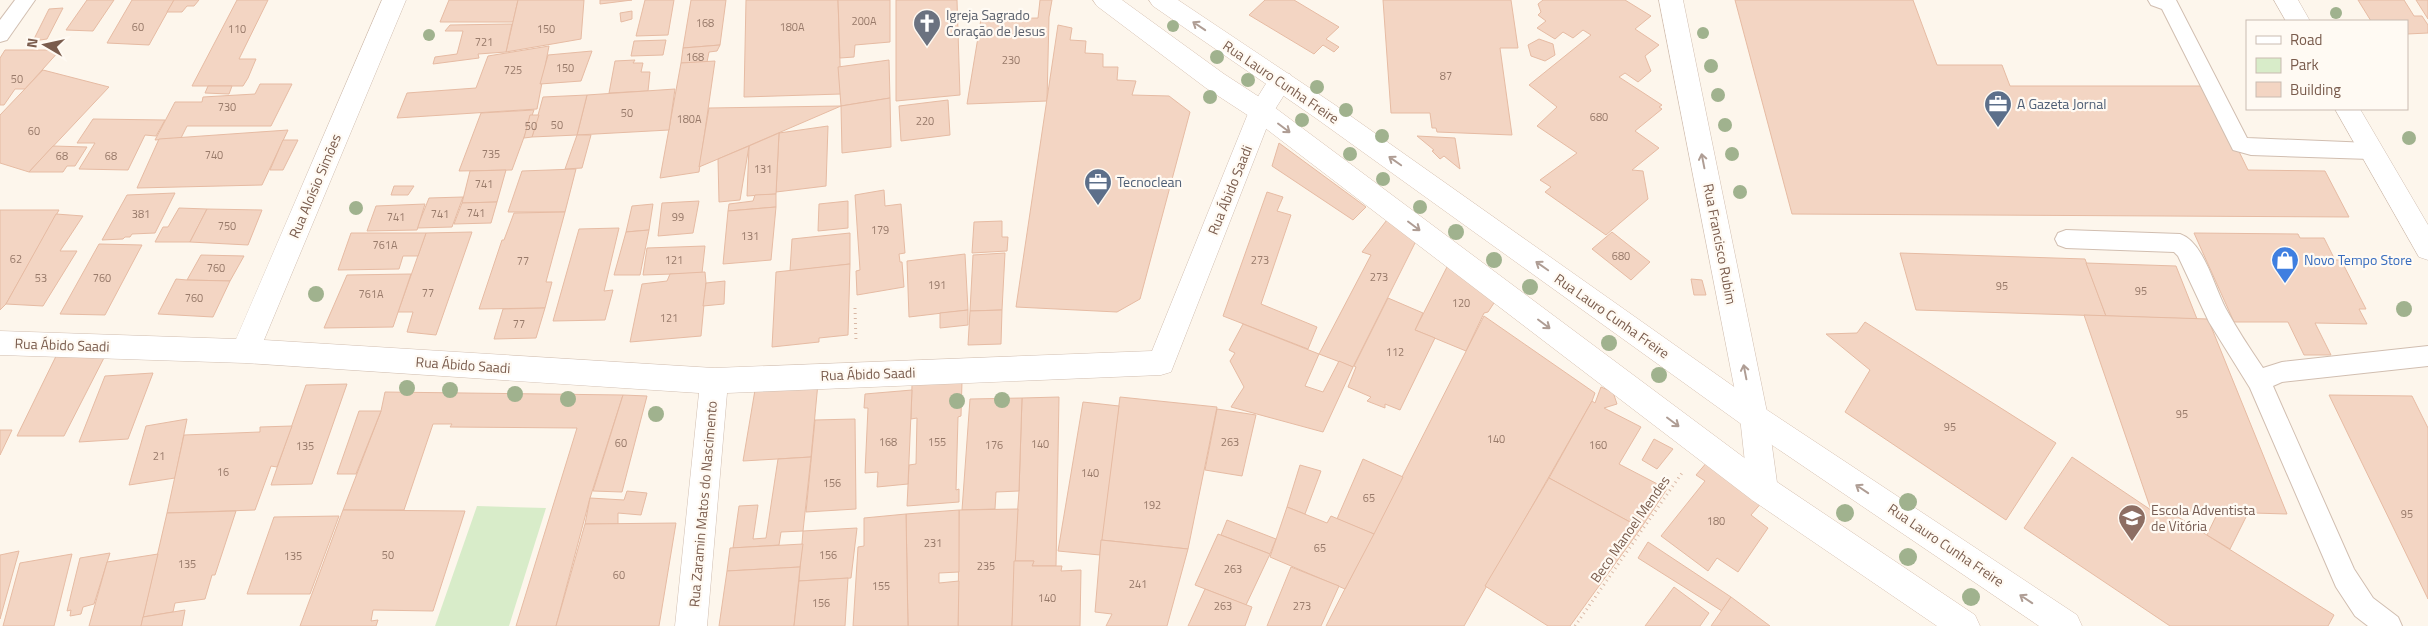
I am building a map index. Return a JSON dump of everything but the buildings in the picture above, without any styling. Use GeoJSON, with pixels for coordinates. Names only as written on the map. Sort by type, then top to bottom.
{"type":"FeatureCollection","features":[{"type":"Feature","properties":{"kind":"street","name":"Rua Aloísio Simões"},"geometry":{"type":"LineString","coordinates":[[256,351],[394,0]]}},
{"type":"Feature","properties":{"kind":"street"},"geometry":{"type":"LineString","coordinates":[[1105,0],[1215,81],[1261,111],[1764,490],[1964,626]]}},
{"type":"Feature","properties":{"kind":"street","name":"Rua Lauro Cunha Freire"},"geometry":{"type":"LineString","coordinates":[[1161,0],[1281,81],[1754,417],[2066,626]]}},
{"type":"Feature","properties":{"kind":"street","name":"Rua Francisco Rubim"},"geometry":{"type":"LineString","coordinates":[[1671,0],[1754,417],[1764,490]]}},
{"type":"Feature","properties":{"kind":"street"},"geometry":{"type":"LineString","coordinates":[[2286,0],[2297,20]]}},
{"type":"Feature","properties":{"kind":"street","name":"Rua Ábido Saadi"},"geometry":{"type":"LineString","coordinates":[[0,343],[256,351],[714,381],[1161,363],[1261,111],[1281,81]]}},
{"type":"Feature","properties":{"kind":"street"},"geometry":{"type":"LineString","coordinates":[[2348,110],[2428,249]]}},
{"type":"Feature","properties":{"kind":"street","name":"Rua Zaramin Matos do Nascimento"},"geometry":{"type":"LineString","coordinates":[[691,626],[714,381]]}},
{"type":"Feature","properties":{"kind":"lane"},"geometry":{"type":"LineString","coordinates":[[0,36],[25,0]]}},
{"type":"Feature","properties":{"kind":"lane"},"geometry":{"type":"LineString","coordinates":[[2158,0],[2169,4],[2240,144],[2251,147],[2370,151]]}},
{"type":"Feature","properties":{"kind":"lane"},"geometry":{"type":"LineString","coordinates":[[2066,239],[2180,243],[2188,251],[2212,304],[2239,353],[2258,382],[2345,578],[2364,607],[2389,626]]}},
{"type":"Feature","properties":{"kind":"lane"},"geometry":{"type":"LineString","coordinates":[[2258,382],[2282,372],[2428,356]]}},
{"type":"Feature","properties":{"kind":"path","name":"Beco Manoel Mendes"},"geometry":{"type":"LineString","coordinates":[[1575,626],[1626,556],[1702,444]]}},
{"type":"Feature","properties":{"kind":"green space"},"geometry":{"type":"Polygon","coordinates":[[[477,506],[546,508],[509,626],[435,626],[477,506]]]}},
{"type":"Feature","properties":{"kind":"place","name":"Igreja Sagrado Coração de Jesus"},"geometry":{"type":"Point","coordinates":[927,47]}},
{"type":"Feature","properties":{"kind":"place","name":"A Gazeta Jornal"},"geometry":{"type":"Point","coordinates":[1998,128]}},
{"type":"Feature","properties":{"kind":"place","name":"Tecnoclean"},"geometry":{"type":"Point","coordinates":[1098,206]}},
{"type":"Feature","properties":{"kind":"place","name":"Novo Tempo Store"},"geometry":{"type":"Point","coordinates":[2285,284]}},
{"type":"Feature","properties":{"kind":"place","name":"Escola Adventista de Vitória"},"geometry":{"type":"Point","coordinates":[2132,542]}}]}
